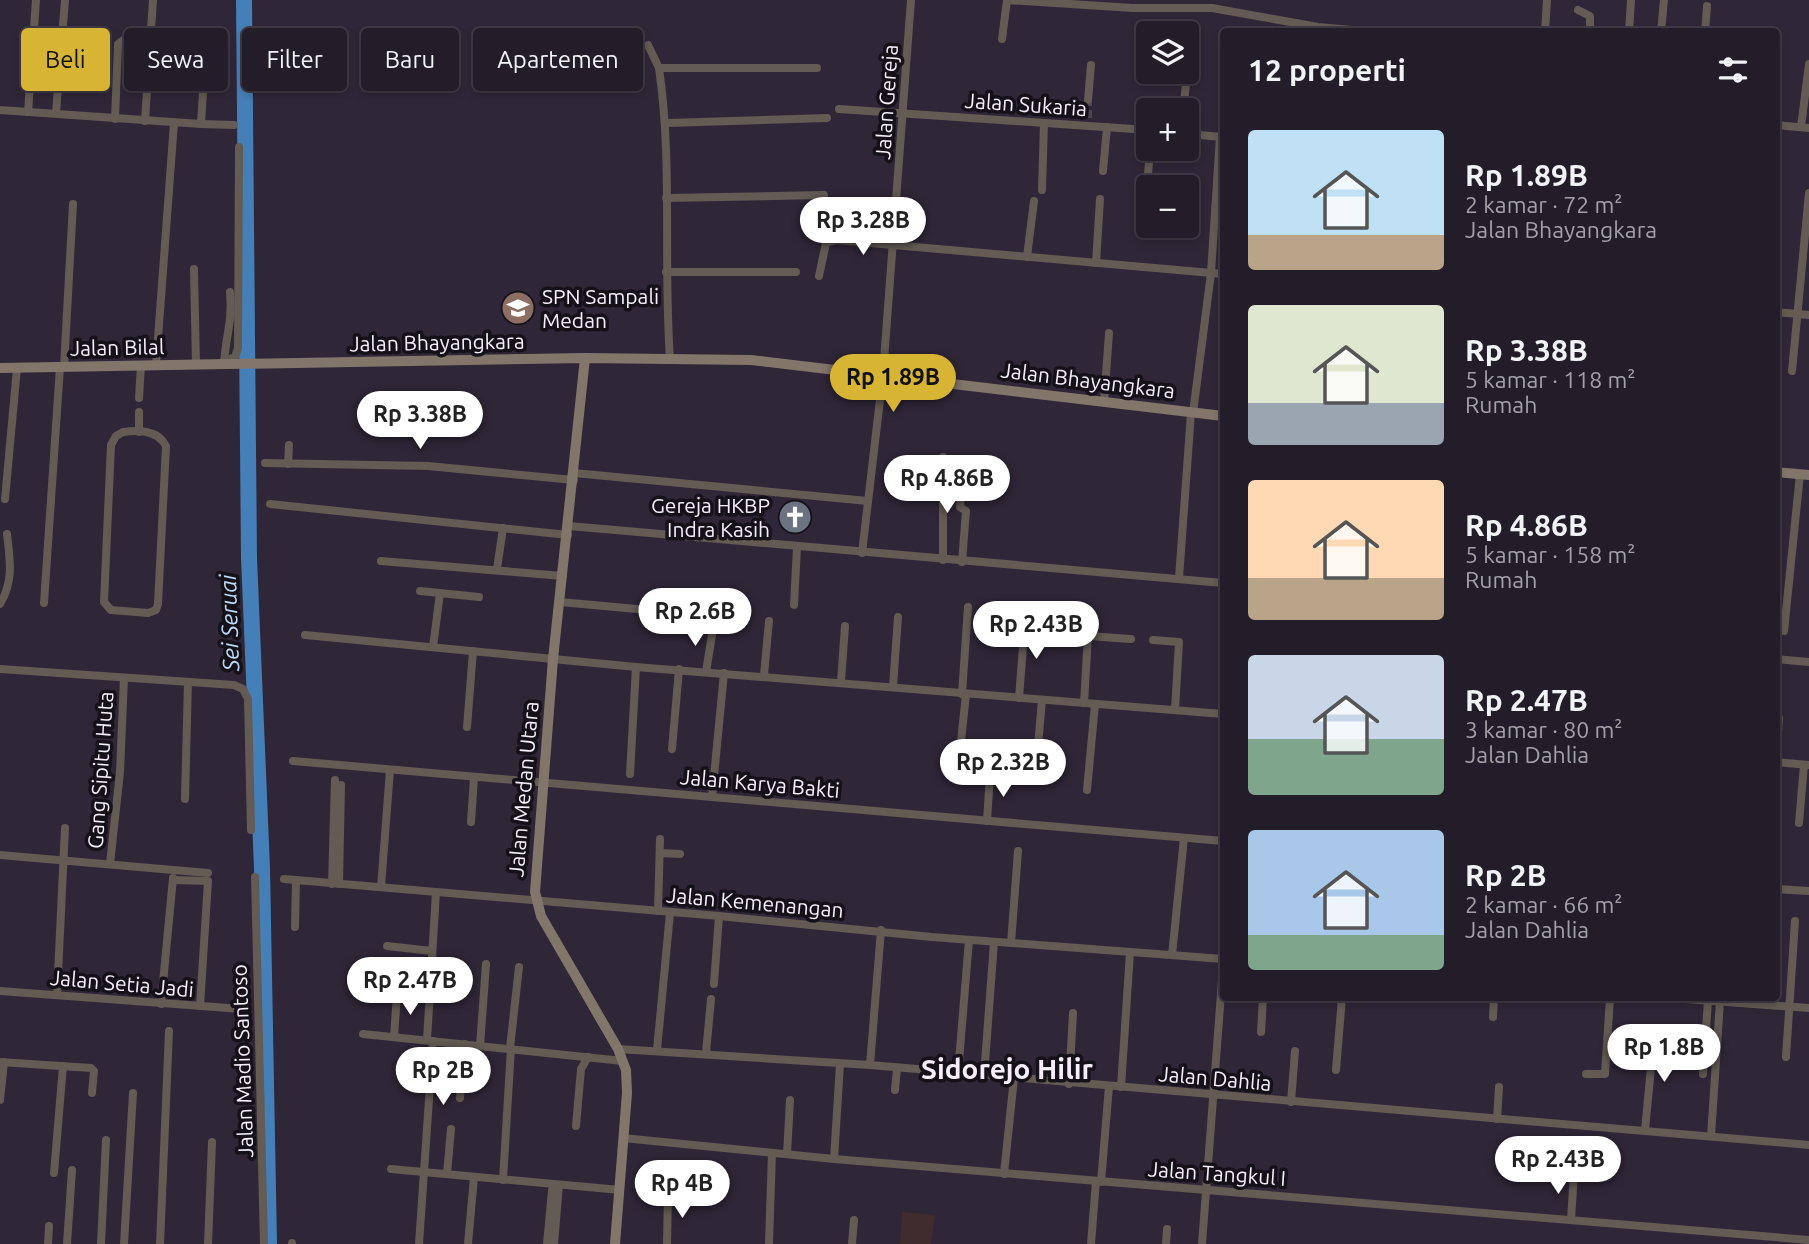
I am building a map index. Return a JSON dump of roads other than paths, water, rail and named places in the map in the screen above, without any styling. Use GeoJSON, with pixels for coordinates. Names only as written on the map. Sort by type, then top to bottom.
{"type":"FeatureCollection","features":[{"type":"Feature","properties":{"kind":"main road","name":"Jalan Bhayangkara"},"geometry":{"type":"LineString","coordinates":[[228,364],[585,358],[780,362],[1220,416]]}},
{"type":"Feature","properties":{"kind":"main road","name":"Jalan Medan Utara"},"geometry":{"type":"LineString","coordinates":[[585,358],[552,659],[535,899],[541,916],[623,1060],[627,1093],[615,1244]]}},
{"type":"Feature","properties":{"kind":"main road","name":"Jalan Bilal"},"geometry":{"type":"LineString","coordinates":[[0,368],[228,364]]}},
{"type":"Feature","properties":{"kind":"main road"},"geometry":{"type":"LineString","coordinates":[[1780,472],[1804,474]]}},
{"type":"Feature","properties":{"kind":"street"},"geometry":{"type":"LineString","coordinates":[[28,112],[36,0]]}},
{"type":"Feature","properties":{"kind":"street"},"geometry":{"type":"LineString","coordinates":[[56,113],[65,0]]}},
{"type":"Feature","properties":{"kind":"street"},"geometry":{"type":"LineString","coordinates":[[145,121],[153,0]]}},
{"type":"Feature","properties":{"kind":"street","name":"Jalan Gereja"},"geometry":{"type":"LineString","coordinates":[[862,553],[883,374],[911,0]]}},
{"type":"Feature","properties":{"kind":"street"},"geometry":{"type":"LineString","coordinates":[[1002,39],[1007,0],[1133,8],[1171,4],[1337,28]]}},
{"type":"Feature","properties":{"kind":"street"},"geometry":{"type":"LineString","coordinates":[[1545,28],[1547,0]]}},
{"type":"Feature","properties":{"kind":"street"},"geometry":{"type":"LineString","coordinates":[[1629,28],[1631,0]]}},
{"type":"Feature","properties":{"kind":"street"},"geometry":{"type":"LineString","coordinates":[[1661,28],[1664,0]]}},
{"type":"Feature","properties":{"kind":"street"},"geometry":{"type":"LineString","coordinates":[[1705,28],[1707,6]]}},
{"type":"Feature","properties":{"kind":"street"},"geometry":{"type":"LineString","coordinates":[[1578,10],[1590,16],[1590,28]]}},
{"type":"Feature","properties":{"kind":"street"},"geometry":{"type":"LineString","coordinates":[[115,119],[118,44],[124,40]]}},
{"type":"Feature","properties":{"kind":"street"},"geometry":{"type":"LineString","coordinates":[[648,45],[659,68],[667,123],[666,272],[670,359]]}},
{"type":"Feature","properties":{"kind":"street"},"geometry":{"type":"LineString","coordinates":[[1088,100],[1091,65]]}},
{"type":"Feature","properties":{"kind":"street"},"geometry":{"type":"LineString","coordinates":[[1780,125],[1805,127],[1809,65]]}},
{"type":"Feature","properties":{"kind":"street"},"geometry":{"type":"LineString","coordinates":[[659,68],[817,68]]}},
{"type":"Feature","properties":{"kind":"street"},"geometry":{"type":"LineString","coordinates":[[201,124],[203,91]]}},
{"type":"Feature","properties":{"kind":"street","name":"Jalan Sukaria"},"geometry":{"type":"LineString","coordinates":[[839,109],[1044,123],[1087,122],[1136,129]]}},
{"type":"Feature","properties":{"kind":"street"},"geometry":{"type":"LineString","coordinates":[[0,110],[234,125]]}},
{"type":"Feature","properties":{"kind":"street"},"geometry":{"type":"LineString","coordinates":[[667,123],[827,118]]}},
{"type":"Feature","properties":{"kind":"street"},"geometry":{"type":"LineString","coordinates":[[156,365],[174,123]]}},
{"type":"Feature","properties":{"kind":"street"},"geometry":{"type":"LineString","coordinates":[[1042,190],[1044,123]]}},
{"type":"Feature","properties":{"kind":"street"},"geometry":{"type":"LineString","coordinates":[[1103,171],[1107,127]]}},
{"type":"Feature","properties":{"kind":"street"},"geometry":{"type":"LineString","coordinates":[[1199,135],[1220,137]]}},
{"type":"Feature","properties":{"kind":"street"},"geometry":{"type":"LineString","coordinates":[[230,292],[231,332],[224,350],[228,364],[235,357],[238,348],[239,147]]}},
{"type":"Feature","properties":{"kind":"street"},"geometry":{"type":"LineString","coordinates":[[1179,578],[1192,413],[1211,273],[1220,162]]}},
{"type":"Feature","properties":{"kind":"street"},"geometry":{"type":"LineString","coordinates":[[1792,371],[1809,193]]}},
{"type":"Feature","properties":{"kind":"street"},"geometry":{"type":"LineString","coordinates":[[666,198],[824,195]]}},
{"type":"Feature","properties":{"kind":"street"},"geometry":{"type":"LineString","coordinates":[[1096,263],[1100,199]]}},
{"type":"Feature","properties":{"kind":"street"},"geometry":{"type":"LineString","coordinates":[[1027,257],[1034,201]]}},
{"type":"Feature","properties":{"kind":"street"},"geometry":{"type":"LineString","coordinates":[[44,603],[73,204]]}},
{"type":"Feature","properties":{"kind":"street"},"geometry":{"type":"LineString","coordinates":[[819,276],[824,247],[830,240],[1220,274]]}},
{"type":"Feature","properties":{"kind":"street"},"geometry":{"type":"LineString","coordinates":[[194,269],[196,365]]}},
{"type":"Feature","properties":{"kind":"street"},"geometry":{"type":"LineString","coordinates":[[666,272],[796,272]]}},
{"type":"Feature","properties":{"kind":"street"},"geometry":{"type":"LineString","coordinates":[[1780,312],[1809,315]]}},
{"type":"Feature","properties":{"kind":"street"},"geometry":{"type":"LineString","coordinates":[[1104,402],[1110,333]]}},
{"type":"Feature","properties":{"kind":"street"},"geometry":{"type":"LineString","coordinates":[[139,398],[141,365]]}},
{"type":"Feature","properties":{"kind":"street"},"geometry":{"type":"LineString","coordinates":[[5,499],[17,368]]}},
{"type":"Feature","properties":{"kind":"street"},"geometry":{"type":"LineString","coordinates":[[139,412],[139,432]]}},
{"type":"Feature","properties":{"kind":"street"},"geometry":{"type":"LineString","coordinates":[[139,432],[161,438],[167,451],[158,604],[156,610],[148,613],[111,610],[104,602],[111,445],[119,433],[139,432]]}},
{"type":"Feature","properties":{"kind":"street"},"geometry":{"type":"LineString","coordinates":[[288,464],[289,445]]}},
{"type":"Feature","properties":{"kind":"street"},"geometry":{"type":"LineString","coordinates":[[943,457],[943,561]]}},
{"type":"Feature","properties":{"kind":"street"},"geometry":{"type":"LineString","coordinates":[[265,464],[313,466],[327,462],[428,466],[868,501]]}},
{"type":"Feature","properties":{"kind":"street"},"geometry":{"type":"LineString","coordinates":[[962,562],[966,514],[966,509],[960,507],[963,468]]}},
{"type":"Feature","properties":{"kind":"street"},"geometry":{"type":"LineString","coordinates":[[1784,631],[1804,474]]}},
{"type":"Feature","properties":{"kind":"street"},"geometry":{"type":"LineString","coordinates":[[270,504],[503,528],[797,547],[1220,583]]}},
{"type":"Feature","properties":{"kind":"street"},"geometry":{"type":"LineString","coordinates":[[497,569],[503,528]]}},
{"type":"Feature","properties":{"kind":"street"},"geometry":{"type":"LineString","coordinates":[[0,604],[9,589],[11,573],[7,534]]}},
{"type":"Feature","properties":{"kind":"street"},"geometry":{"type":"LineString","coordinates":[[794,605],[797,547]]}},
{"type":"Feature","properties":{"kind":"street"},"geometry":{"type":"LineString","coordinates":[[381,561],[563,576]]}},
{"type":"Feature","properties":{"kind":"street"},"geometry":{"type":"LineString","coordinates":[[420,591],[479,597]]}},
{"type":"Feature","properties":{"kind":"street"},"geometry":{"type":"LineString","coordinates":[[433,647],[440,593]]}},
{"type":"Feature","properties":{"kind":"street"},"geometry":{"type":"LineString","coordinates":[[560,602],[681,613]]}},
{"type":"Feature","properties":{"kind":"street"},"geometry":{"type":"LineString","coordinates":[[957,780],[968,607]]}},
{"type":"Feature","properties":{"kind":"street"},"geometry":{"type":"LineString","coordinates":[[893,686],[898,617]]}},
{"type":"Feature","properties":{"kind":"street"},"geometry":{"type":"LineString","coordinates":[[1084,703],[1089,618]]}},
{"type":"Feature","properties":{"kind":"street"},"geometry":{"type":"LineString","coordinates":[[765,675],[769,621]]}},
{"type":"Feature","properties":{"kind":"street"},"geometry":{"type":"LineString","coordinates":[[1018,698],[1025,621]]}},
{"type":"Feature","properties":{"kind":"street"},"geometry":{"type":"LineString","coordinates":[[841,681],[845,626]]}},
{"type":"Feature","properties":{"kind":"street"},"geometry":{"type":"LineString","coordinates":[[706,672],[713,628]]}},
{"type":"Feature","properties":{"kind":"street"},"geometry":{"type":"LineString","coordinates":[[305,635],[636,667],[841,681],[964,694],[1220,714]]}},
{"type":"Feature","properties":{"kind":"street"},"geometry":{"type":"LineString","coordinates":[[1088,636],[1131,639]]}},
{"type":"Feature","properties":{"kind":"street"},"geometry":{"type":"LineString","coordinates":[[1153,640],[1179,642],[1175,710]]}},
{"type":"Feature","properties":{"kind":"street"},"geometry":{"type":"LineString","coordinates":[[467,727],[473,651]]}},
{"type":"Feature","properties":{"kind":"street"},"geometry":{"type":"LineString","coordinates":[[1780,659],[1809,662]]}},
{"type":"Feature","properties":{"kind":"street"},"geometry":{"type":"LineString","coordinates":[[630,774],[636,667]]}},
{"type":"Feature","properties":{"kind":"street"},"geometry":{"type":"LineString","coordinates":[[0,669],[234,685],[243,689],[247,694],[251,830]]}},
{"type":"Feature","properties":{"kind":"street"},"geometry":{"type":"LineString","coordinates":[[672,749],[679,669]]}},
{"type":"Feature","properties":{"kind":"street"},"geometry":{"type":"LineString","coordinates":[[712,797],[724,673]]}},
{"type":"Feature","properties":{"kind":"street","name":"Gang Sipitu Huta"},"geometry":{"type":"LineString","coordinates":[[110,864],[120,772],[124,678]]}},
{"type":"Feature","properties":{"kind":"street"},"geometry":{"type":"LineString","coordinates":[[185,799],[188,682]]}},
{"type":"Feature","properties":{"kind":"street"},"geometry":{"type":"LineString","coordinates":[[1037,757],[1042,700]]}},
{"type":"Feature","properties":{"kind":"street"},"geometry":{"type":"LineString","coordinates":[[1087,790],[1095,704]]}},
{"type":"Feature","properties":{"kind":"street","name":"Jalan Karya Bakti"},"geometry":{"type":"LineString","coordinates":[[293,761],[1220,841]]}},
{"type":"Feature","properties":{"kind":"street"},"geometry":{"type":"LineString","coordinates":[[1780,762],[1806,765],[1799,823]]}},
{"type":"Feature","properties":{"kind":"street"},"geometry":{"type":"LineString","coordinates":[[381,887],[390,770]]}},
{"type":"Feature","properties":{"kind":"street"},"geometry":{"type":"LineString","coordinates":[[987,821],[990,775]]}},
{"type":"Feature","properties":{"kind":"street"},"geometry":{"type":"LineString","coordinates":[[471,822],[474,778]]}},
{"type":"Feature","properties":{"kind":"street"},"geometry":{"type":"LineString","coordinates":[[336,884],[338,783]]}},
{"type":"Feature","properties":{"kind":"street"},"geometry":{"type":"LineString","coordinates":[[57,995],[65,828]]}},
{"type":"Feature","properties":{"kind":"street"},"geometry":{"type":"LineString","coordinates":[[1172,955],[1184,838]]}},
{"type":"Feature","properties":{"kind":"street"},"geometry":{"type":"LineString","coordinates":[[658,911],[660,839]]}},
{"type":"Feature","properties":{"kind":"street"},"geometry":{"type":"LineString","coordinates":[[1012,943],[1018,851]]}},
{"type":"Feature","properties":{"kind":"street"},"geometry":{"type":"LineString","coordinates":[[660,853],[680,854]]}},
{"type":"Feature","properties":{"kind":"street"},"geometry":{"type":"LineString","coordinates":[[0,855],[110,864],[208,881],[200,1006]]}},
{"type":"Feature","properties":{"kind":"street"},"geometry":{"type":"LineString","coordinates":[[173,875],[208,873]]}},
{"type":"Feature","properties":{"kind":"street"},"geometry":{"type":"LineString","coordinates":[[161,1004],[173,875]]}},
{"type":"Feature","properties":{"kind":"street","name":"Jalan Madio Santoso"},"geometry":{"type":"LineString","coordinates":[[255,877],[264,1244]]}},
{"type":"Feature","properties":{"kind":"street","name":"Jalan Kemenangan"},"geometry":{"type":"LineString","coordinates":[[284,879],[719,915],[969,940],[1220,959]]}},
{"type":"Feature","properties":{"kind":"street"},"geometry":{"type":"LineString","coordinates":[[295,927],[296,880]]}},
{"type":"Feature","properties":{"kind":"street"},"geometry":{"type":"LineString","coordinates":[[1780,889],[1809,891]]}},
{"type":"Feature","properties":{"kind":"street"},"geometry":{"type":"LineString","coordinates":[[419,1244],[436,892]]}},
{"type":"Feature","properties":{"kind":"street"},"geometry":{"type":"LineString","coordinates":[[657,1050],[670,913]]}},
{"type":"Feature","properties":{"kind":"street"},"geometry":{"type":"LineString","coordinates":[[714,984],[719,915]]}},
{"type":"Feature","properties":{"kind":"street"},"geometry":{"type":"LineString","coordinates":[[1786,1058],[1795,921]]}},
{"type":"Feature","properties":{"kind":"street"},"geometry":{"type":"LineString","coordinates":[[870,1065],[881,930]]}},
{"type":"Feature","properties":{"kind":"street"},"geometry":{"type":"LineString","coordinates":[[958,1073],[969,940]]}},
{"type":"Feature","properties":{"kind":"street"},"geometry":{"type":"LineString","coordinates":[[984,1076],[994,942]]}},
{"type":"Feature","properties":{"kind":"street"},"geometry":{"type":"LineString","coordinates":[[387,946],[432,951]]}},
{"type":"Feature","properties":{"kind":"street"},"geometry":{"type":"LineString","coordinates":[[1121,1087],[1130,952]]}},
{"type":"Feature","properties":{"kind":"street"},"geometry":{"type":"LineString","coordinates":[[480,1046],[486,964]]}},
{"type":"Feature","properties":{"kind":"street"},"geometry":{"type":"LineString","coordinates":[[503,1180],[519,967]]}},
{"type":"Feature","properties":{"kind":"street","name":"Jalan Setia Jadi"},"geometry":{"type":"LineString","coordinates":[[0,990],[242,1009]]}},
{"type":"Feature","properties":{"kind":"street"},"geometry":{"type":"LineString","coordinates":[[394,1037],[397,995]]}},
{"type":"Feature","properties":{"kind":"street"},"geometry":{"type":"LineString","coordinates":[[706,1054],[712,999]]}},
{"type":"Feature","properties":{"kind":"street"},"geometry":{"type":"LineString","coordinates":[[1202,1244],[1221,1001]]}},
{"type":"Feature","properties":{"kind":"street"},"geometry":{"type":"LineString","coordinates":[[1261,1032],[1263,1001]]}},
{"type":"Feature","properties":{"kind":"street"},"geometry":{"type":"LineString","coordinates":[[1336,1070],[1342,1001]]}},
{"type":"Feature","properties":{"kind":"street"},"geometry":{"type":"LineString","coordinates":[[1493,1017],[1494,1001]]}},
{"type":"Feature","properties":{"kind":"street"},"geometry":{"type":"LineString","coordinates":[[1586,1074],[1605,1074],[1610,1001]]}},
{"type":"Feature","properties":{"kind":"street"},"geometry":{"type":"LineString","coordinates":[[1703,1074],[1708,1001]]}},
{"type":"Feature","properties":{"kind":"street"},"geometry":{"type":"LineString","coordinates":[[1711,1136],[1720,1001]]}},
{"type":"Feature","properties":{"kind":"street"},"geometry":{"type":"LineString","coordinates":[[1761,1001],[1809,1008]]}},
{"type":"Feature","properties":{"kind":"street"},"geometry":{"type":"LineString","coordinates":[[1069,1084],[1073,1013]]}},
{"type":"Feature","properties":{"kind":"street"},"geometry":{"type":"LineString","coordinates":[[160,1244],[169,1031]]}},
{"type":"Feature","properties":{"kind":"street"},"geometry":{"type":"LineString","coordinates":[[363,1034],[623,1060]]}},
{"type":"Feature","properties":{"kind":"street"},"geometry":{"type":"LineString","coordinates":[[1645,1130],[1654,1036]]}},
{"type":"Feature","properties":{"kind":"street"},"geometry":{"type":"LineString","coordinates":[[460,1098],[465,1044]]}},
{"type":"Feature","properties":{"kind":"street","name":"Jalan Dahlia"},"geometry":{"type":"LineString","coordinates":[[618,1049],[870,1065],[1809,1145]]}},
{"type":"Feature","properties":{"kind":"street"},"geometry":{"type":"LineString","coordinates":[[1291,1102],[1295,1051]]}},
{"type":"Feature","properties":{"kind":"street"},"geometry":{"type":"LineString","coordinates":[[576,1126],[581,1069],[588,1057]]}},
{"type":"Feature","properties":{"kind":"street"},"geometry":{"type":"LineString","coordinates":[[0,1100],[2,1062],[93,1069],[92,1093]]}},
{"type":"Feature","properties":{"kind":"street"},"geometry":{"type":"LineString","coordinates":[[834,1159],[840,1064]]}},
{"type":"Feature","properties":{"kind":"street"},"geometry":{"type":"LineString","coordinates":[[54,1173],[63,1066]]}},
{"type":"Feature","properties":{"kind":"street"},"geometry":{"type":"LineString","coordinates":[[895,1090],[897,1068]]}},
{"type":"Feature","properties":{"kind":"street"},"geometry":{"type":"LineString","coordinates":[[1004,1174],[1014,1078]]}},
{"type":"Feature","properties":{"kind":"street"},"geometry":{"type":"LineString","coordinates":[[1091,1244],[1109,1086]]}},
{"type":"Feature","properties":{"kind":"street"},"geometry":{"type":"LineString","coordinates":[[1497,1119],[1499,1087]]}},
{"type":"Feature","properties":{"kind":"street"},"geometry":{"type":"LineString","coordinates":[[124,1244],[133,1093]]}},
{"type":"Feature","properties":{"kind":"street"},"geometry":{"type":"LineString","coordinates":[[787,1154],[790,1100]]}},
{"type":"Feature","properties":{"kind":"street"},"geometry":{"type":"LineString","coordinates":[[447,1174],[451,1129]]}},
{"type":"Feature","properties":{"kind":"street","name":"Jalan Tangkul I"},"geometry":{"type":"LineString","coordinates":[[623,1138],[1004,1174],[1809,1240]]}},
{"type":"Feature","properties":{"kind":"street"},"geometry":{"type":"LineString","coordinates":[[101,1244],[106,1140]]}},
{"type":"Feature","properties":{"kind":"street"},"geometry":{"type":"LineString","coordinates":[[208,1244],[212,1142]]}},
{"type":"Feature","properties":{"kind":"street"},"geometry":{"type":"LineString","coordinates":[[769,1244],[772,1153]]}},
{"type":"Feature","properties":{"kind":"street"},"geometry":{"type":"LineString","coordinates":[[391,1169],[555,1188],[620,1190]]}},
{"type":"Feature","properties":{"kind":"street"},"geometry":{"type":"LineString","coordinates":[[67,1244],[72,1170]]}},
{"type":"Feature","properties":{"kind":"street"},"geometry":{"type":"LineString","coordinates":[[1571,1220],[1574,1174]]}},
{"type":"Feature","properties":{"kind":"street"},"geometry":{"type":"LineString","coordinates":[[468,1244],[474,1177]]}},
{"type":"Feature","properties":{"kind":"street"},"geometry":{"type":"LineString","coordinates":[[554,1244],[555,1188]]}},
{"type":"Feature","properties":{"kind":"street"},"geometry":{"type":"LineString","coordinates":[[547,1244],[555,1188]]}},
{"type":"Feature","properties":{"kind":"street"},"geometry":{"type":"LineString","coordinates":[[667,1244],[668,1195]]}},
{"type":"Feature","properties":{"kind":"street"},"geometry":{"type":"LineString","coordinates":[[852,1244],[854,1220]]}},
{"type":"Feature","properties":{"kind":"street"},"geometry":{"type":"LineString","coordinates":[[48,1244],[49,1226]]}},
{"type":"Feature","properties":{"kind":"street"},"geometry":{"type":"LineString","coordinates":[[1166,1244],[1167,1229]]}},
{"type":"Feature","properties":{"kind":"waterway","name":"Sei Seruai"},"geometry":{"type":"LineString","coordinates":[[244,0],[249,558],[262,868],[269,1244]]}},
{"type":"Feature","properties":{"kind":"tunnel"},"geometry":{"type":"LineString","coordinates":[[1088,100],[1088,118]]}},
{"type":"Feature","properties":{"kind":"place","name":"SPN Sampali Medan"},"geometry":{"type":"Point","coordinates":[518,308]}},
{"type":"Feature","properties":{"kind":"place","name":"Gereja HKBP Indra Kasih"},"geometry":{"type":"Point","coordinates":[795,517]}},
{"type":"Feature","properties":{"kind":"district","name":"Sidorejo Hilir"},"geometry":{"type":"Point","coordinates":[1007,1068]}}]}
